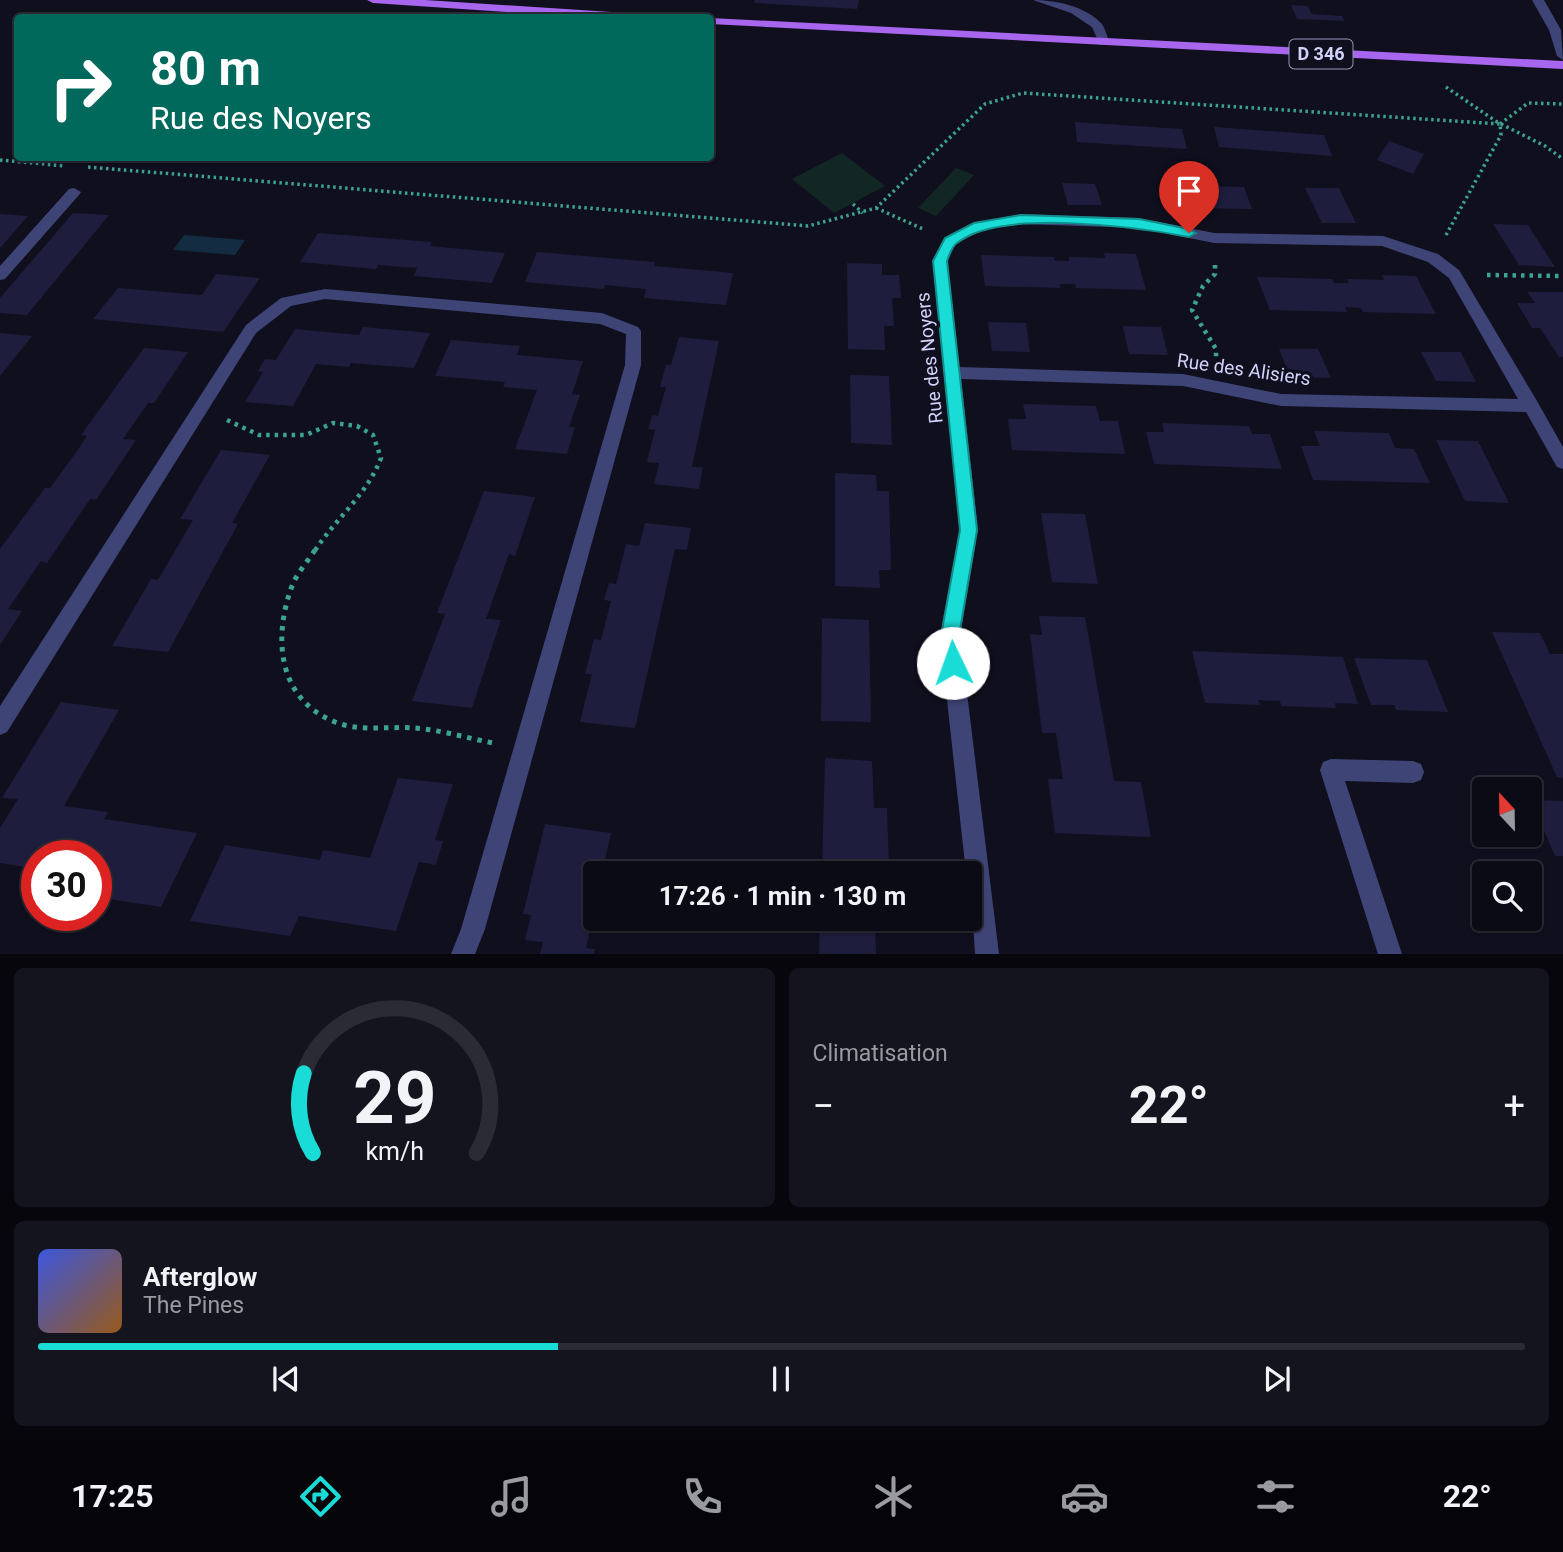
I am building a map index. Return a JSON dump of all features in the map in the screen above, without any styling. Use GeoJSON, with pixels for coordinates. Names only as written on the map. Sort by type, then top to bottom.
{"type":"FeatureCollection","features":[{"type":"Feature","properties":{"kind":"main road"},"geometry":{"type":"LineString","coordinates":[[373,0],[594,14]]}},
{"type":"Feature","properties":{"kind":"main road","name":"D 346"},"geometry":{"type":"LineString","coordinates":[[714,21],[1563,65]]}},
{"type":"Feature","properties":{"kind":"street"},"geometry":{"type":"LineString","coordinates":[[1039,0],[1075,11],[1097,26],[1104,43]]}},
{"type":"Feature","properties":{"kind":"street"},"geometry":{"type":"LineString","coordinates":[[1538,0],[1555,30],[1563,56]]}},
{"type":"Feature","properties":{"kind":"street"},"geometry":{"type":"LineString","coordinates":[[0,275],[74,192]]}},
{"type":"Feature","properties":{"kind":"street"},"geometry":{"type":"LineString","coordinates":[[950,241],[979,226],[1021,219],[1139,223],[1214,238],[1383,241],[1433,258],[1454,274],[1563,463]]}},
{"type":"Feature","properties":{"kind":"street","name":"Rue des Noyers"},"geometry":{"type":"LineString","coordinates":[[950,241],[940,261],[969,530],[950,636],[986,954]]}},
{"type":"Feature","properties":{"kind":"street"},"geometry":{"type":"LineString","coordinates":[[0,725],[251,329],[286,302],[325,294],[602,319],[633,331],[633,365],[525,750],[473,929],[463,954]]}},
{"type":"Feature","properties":{"kind":"street","name":"Rue des Alisiers"},"geometry":{"type":"LineString","coordinates":[[952,373],[1183,380],[1281,400],[1531,406]]}},
{"type":"Feature","properties":{"kind":"street"},"geometry":{"type":"LineString","coordinates":[[1390,954],[1331,770],[1413,772]]}},
{"type":"Feature","properties":{"kind":"path"},"geometry":{"type":"LineString","coordinates":[[1424,59],[1447,88],[1500,124],[1545,146],[1563,159]]}},
{"type":"Feature","properties":{"kind":"path"},"geometry":{"type":"LineString","coordinates":[[84,167],[808,226],[863,214],[876,208],[985,104],[1023,93],[1500,124],[1528,103],[1563,104]]}},
{"type":"Feature","properties":{"kind":"path"},"geometry":{"type":"LineString","coordinates":[[1433,258],[1501,135],[1500,124]]}},
{"type":"Feature","properties":{"kind":"path"},"geometry":{"type":"LineString","coordinates":[[0,160],[70,166]]}},
{"type":"Feature","properties":{"kind":"path"},"geometry":{"type":"LineString","coordinates":[[853,204],[863,214]]}},
{"type":"Feature","properties":{"kind":"path"},"geometry":{"type":"LineString","coordinates":[[876,208],[950,241]]}},
{"type":"Feature","properties":{"kind":"path"},"geometry":{"type":"LineString","coordinates":[[1214,238],[1215,274],[1203,286],[1192,310],[1216,349],[1217,386]]}},
{"type":"Feature","properties":{"kind":"path"},"geometry":{"type":"LineString","coordinates":[[1454,274],[1563,276]]}},
{"type":"Feature","properties":{"kind":"path"},"geometry":{"type":"LineString","coordinates":[[201,408],[259,435],[279,438],[306,435],[333,424],[357,426],[373,435],[381,458],[372,481],[325,535],[293,584],[281,629],[283,665],[301,700],[335,722],[366,727],[415,728],[525,750]]}},
{"type":"Feature","properties":{"kind":"green space"},"geometry":{"type":"Polygon","coordinates":[[[842,153],[885,186],[834,213],[792,179],[842,153]]]}},
{"type":"Feature","properties":{"kind":"green space"},"geometry":{"type":"Polygon","coordinates":[[[956,168],[974,175],[936,216],[918,208],[956,168]]]}},
{"type":"Feature","properties":{"kind":"water"},"geometry":{"type":"Polygon","coordinates":[[[184,235],[245,240],[235,255],[173,250],[184,235]]]}},
{"type":"Feature","properties":{"kind":"building"},"geometry":{"type":"Polygon","coordinates":[[[755,0],[859,0],[857,9],[754,3],[755,0]]]}},
{"type":"Feature","properties":{"kind":"building"},"geometry":{"type":"Polygon","coordinates":[[[1291,5],[1308,6],[1312,14],[1342,16],[1345,21],[1297,19],[1291,5]]]}},
{"type":"Feature","properties":{"kind":"building"},"geometry":{"type":"Polygon","coordinates":[[[1075,122],[1182,129],[1187,149],[1077,142],[1075,122]]]}},
{"type":"Feature","properties":{"kind":"building"},"geometry":{"type":"Polygon","coordinates":[[[1214,127],[1324,135],[1332,156],[1219,147],[1214,127]]]}},
{"type":"Feature","properties":{"kind":"building"},"geometry":{"type":"Polygon","coordinates":[[[1389,141],[1424,154],[1413,174],[1377,160],[1389,141]]]}},
{"type":"Feature","properties":{"kind":"building"},"geometry":{"type":"Polygon","coordinates":[[[1062,183],[1095,184],[1102,205],[1068,205],[1062,183]]]}},
{"type":"Feature","properties":{"kind":"building"},"geometry":{"type":"Polygon","coordinates":[[[1194,186],[1244,187],[1252,209],[1202,208],[1194,186]]]}},
{"type":"Feature","properties":{"kind":"building"},"geometry":{"type":"Polygon","coordinates":[[[1305,188],[1339,188],[1356,223],[1322,223],[1305,188]]]}},
{"type":"Feature","properties":{"kind":"building"},"geometry":{"type":"Polygon","coordinates":[[[73,213],[109,215],[27,315],[0,313],[0,298],[73,213]]]}},
{"type":"Feature","properties":{"kind":"building"},"geometry":{"type":"Polygon","coordinates":[[[0,214],[28,216],[0,248],[0,214]]]}},
{"type":"Feature","properties":{"kind":"building"},"geometry":{"type":"Polygon","coordinates":[[[1493,224],[1528,225],[1555,267],[1519,265],[1493,224]]]}},
{"type":"Feature","properties":{"kind":"building"},"geometry":{"type":"Polygon","coordinates":[[[318,233],[432,242],[430,246],[505,253],[492,283],[414,276],[417,268],[378,265],[376,269],[300,262],[318,233]]]}},
{"type":"Feature","properties":{"kind":"building"},"geometry":{"type":"Polygon","coordinates":[[[537,252],[655,262],[654,266],[733,273],[726,305],[644,298],[646,289],[605,285],[604,289],[525,282],[537,252]]]}},
{"type":"Feature","properties":{"kind":"building"},"geometry":{"type":"Polygon","coordinates":[[[1104,253],[1136,254],[1146,290],[1076,288],[1075,284],[1060,284],[1060,288],[985,286],[981,255],[1054,257],[1055,261],[1069,261],[1069,257],[1105,258],[1104,253]]]}},
{"type":"Feature","properties":{"kind":"building"},"geometry":{"type":"Polygon","coordinates":[[[847,263],[882,264],[882,275],[899,275],[901,298],[892,298],[894,326],[884,326],[885,350],[848,349],[847,263]]]}},
{"type":"Feature","properties":{"kind":"building"},"geometry":{"type":"Polygon","coordinates":[[[216,274],[260,278],[223,332],[93,319],[118,288],[202,295],[216,274]]]}},
{"type":"Feature","properties":{"kind":"building"},"geometry":{"type":"Polygon","coordinates":[[[1382,275],[1416,276],[1436,314],[1363,312],[1361,308],[1345,307],[1347,312],[1270,310],[1257,277],[1332,279],[1334,283],[1349,283],[1347,279],[1384,280],[1382,275]]]}},
{"type":"Feature","properties":{"kind":"building"},"geometry":{"type":"Polygon","coordinates":[[[1527,292],[1563,292],[1563,357],[1559,357],[1540,328],[1532,328],[1517,303],[1535,303],[1527,292]]]}},
{"type":"Feature","properties":{"kind":"building"},"geometry":{"type":"Polygon","coordinates":[[[988,322],[1026,323],[1030,352],[992,351],[988,322]]]}},
{"type":"Feature","properties":{"kind":"building"},"geometry":{"type":"Polygon","coordinates":[[[1123,326],[1161,327],[1168,355],[1129,354],[1123,326]]]}},
{"type":"Feature","properties":{"kind":"building"},"geometry":{"type":"Polygon","coordinates":[[[363,327],[430,333],[414,368],[351,363],[349,367],[316,364],[293,406],[245,402],[263,372],[258,371],[265,359],[276,360],[295,329],[359,335],[363,327]]]}},
{"type":"Feature","properties":{"kind":"building"},"geometry":{"type":"Polygon","coordinates":[[[0,333],[32,336],[0,376],[0,333]]]}},
{"type":"Feature","properties":{"kind":"building"},"geometry":{"type":"Polygon","coordinates":[[[679,337],[719,341],[692,467],[703,467],[699,489],[654,484],[659,463],[647,462],[655,430],[648,429],[652,415],[658,416],[666,387],[660,387],[666,365],[671,365],[679,337]]]}},
{"type":"Feature","properties":{"kind":"building"},"geometry":{"type":"Polygon","coordinates":[[[451,340],[520,346],[517,355],[583,361],[572,394],[580,395],[569,427],[575,427],[567,454],[515,449],[537,390],[503,387],[505,382],[435,376],[451,340]]]}},
{"type":"Feature","properties":{"kind":"building"},"geometry":{"type":"Polygon","coordinates":[[[144,348],[188,352],[154,403],[148,403],[123,439],[136,440],[96,500],[90,499],[47,563],[41,561],[8,609],[22,611],[0,645],[0,549],[45,488],[50,488],[77,451],[87,436],[81,435],[144,348]]]}},
{"type":"Feature","properties":{"kind":"building"},"geometry":{"type":"Polygon","coordinates":[[[1279,349],[1318,349],[1331,378],[1290,377],[1279,349]]]}},
{"type":"Feature","properties":{"kind":"building"},"geometry":{"type":"Polygon","coordinates":[[[1421,352],[1461,352],[1476,382],[1436,381],[1421,352]]]}},
{"type":"Feature","properties":{"kind":"building"},"geometry":{"type":"Polygon","coordinates":[[[850,375],[889,376],[892,445],[851,443],[850,375]]]}},
{"type":"Feature","properties":{"kind":"building"},"geometry":{"type":"Polygon","coordinates":[[[1023,404],[1096,406],[1100,421],[1118,421],[1125,454],[1012,450],[1008,419],[1026,419],[1023,404]]]}},
{"type":"Feature","properties":{"kind":"building"},"geometry":{"type":"Polygon","coordinates":[[[1162,423],[1249,426],[1252,434],[1270,434],[1282,469],[1154,464],[1146,432],[1164,432],[1162,423]]]}},
{"type":"Feature","properties":{"kind":"building"},"geometry":{"type":"Polygon","coordinates":[[[1314,431],[1389,433],[1395,448],[1414,449],[1430,483],[1313,480],[1301,446],[1320,446],[1314,431]]]}},
{"type":"Feature","properties":{"kind":"building"},"geometry":{"type":"Polygon","coordinates":[[[1436,440],[1478,441],[1509,503],[1465,501],[1436,440]]]}},
{"type":"Feature","properties":{"kind":"building"},"geometry":{"type":"Polygon","coordinates":[[[221,450],[270,455],[232,523],[238,524],[168,652],[112,646],[151,579],[158,580],[193,520],[180,519],[221,450]]]}},
{"type":"Feature","properties":{"kind":"building"},"geometry":{"type":"Polygon","coordinates":[[[835,473],[876,475],[877,491],[889,491],[891,570],[879,570],[880,588],[835,586],[835,473]]]}},
{"type":"Feature","properties":{"kind":"building"},"geometry":{"type":"Polygon","coordinates":[[[484,491],[535,497],[515,556],[509,554],[486,619],[501,620],[472,708],[412,701],[445,614],[437,613],[484,491]]]}},
{"type":"Feature","properties":{"kind":"building"},"geometry":{"type":"Polygon","coordinates":[[[1041,513],[1085,514],[1098,584],[1052,582],[1041,513]]]}},
{"type":"Feature","properties":{"kind":"building"},"geometry":{"type":"Polygon","coordinates":[[[645,523],[691,528],[687,550],[675,549],[635,728],[580,722],[592,674],[585,674],[594,639],[601,640],[611,601],[604,600],[609,583],[616,584],[626,544],[639,546],[645,523]]]}},
{"type":"Feature","properties":{"kind":"building"},"geometry":{"type":"Polygon","coordinates":[[[1039,616],[1085,617],[1114,781],[1141,782],[1151,837],[1055,833],[1048,779],[1063,779],[1056,733],[1042,733],[1030,634],[1042,635],[1039,616]]]}},
{"type":"Feature","properties":{"kind":"building"},"geometry":{"type":"Polygon","coordinates":[[[822,618],[869,620],[871,722],[821,721],[822,618]]]}},
{"type":"Feature","properties":{"kind":"building"},"geometry":{"type":"Polygon","coordinates":[[[1492,632],[1540,633],[1550,654],[1563,654],[1563,778],[1557,777],[1492,632]]]}},
{"type":"Feature","properties":{"kind":"building"},"geometry":{"type":"Polygon","coordinates":[[[1192,651],[1343,657],[1358,704],[1335,703],[1336,708],[1281,706],[1280,701],[1258,700],[1260,705],[1205,703],[1192,651]]]}},
{"type":"Feature","properties":{"kind":"building"},"geometry":{"type":"Polygon","coordinates":[[[1354,658],[1427,660],[1448,712],[1396,710],[1394,705],[1371,705],[1354,658]]]}},
{"type":"Feature","properties":{"kind":"building"},"geometry":{"type":"Polygon","coordinates":[[[61,702],[119,710],[64,806],[108,812],[104,819],[197,833],[161,907],[112,899],[112,840],[21,840],[21,866],[0,863],[0,828],[18,799],[2,798],[61,702]]]}},
{"type":"Feature","properties":{"kind":"building"},"geometry":{"type":"Polygon","coordinates":[[[825,758],[872,761],[874,808],[887,808],[889,861],[822,861],[825,758]]]}},
{"type":"Feature","properties":{"kind":"building"},"geometry":{"type":"Polygon","coordinates":[[[398,778],[453,784],[435,840],[443,841],[436,865],[419,862],[396,931],[299,916],[290,936],[190,921],[225,845],[320,860],[323,850],[370,858],[398,778]]]}},
{"type":"Feature","properties":{"kind":"building"},"geometry":{"type":"Polygon","coordinates":[[[1542,800],[1563,801],[1563,856],[1555,856],[1542,826],[1542,800]]]}},
{"type":"Feature","properties":{"kind":"building"},"geometry":{"type":"Polygon","coordinates":[[[545,824],[611,833],[605,861],[583,861],[583,931],[590,931],[586,948],[595,949],[594,954],[540,954],[543,942],[525,940],[531,915],[523,914],[545,824]]]}},
{"type":"Feature","properties":{"kind":"building"},"geometry":{"type":"Polygon","coordinates":[[[820,931],[875,931],[876,954],[819,954],[820,931]]]}},
{"type":"Feature","properties":{"kind":"route"},"geometry":{"type":"LineString","coordinates":[[953,663],[950,636],[969,530],[940,261],[950,241],[979,226],[1021,219],[1139,223],[1189,233]]}}]}
